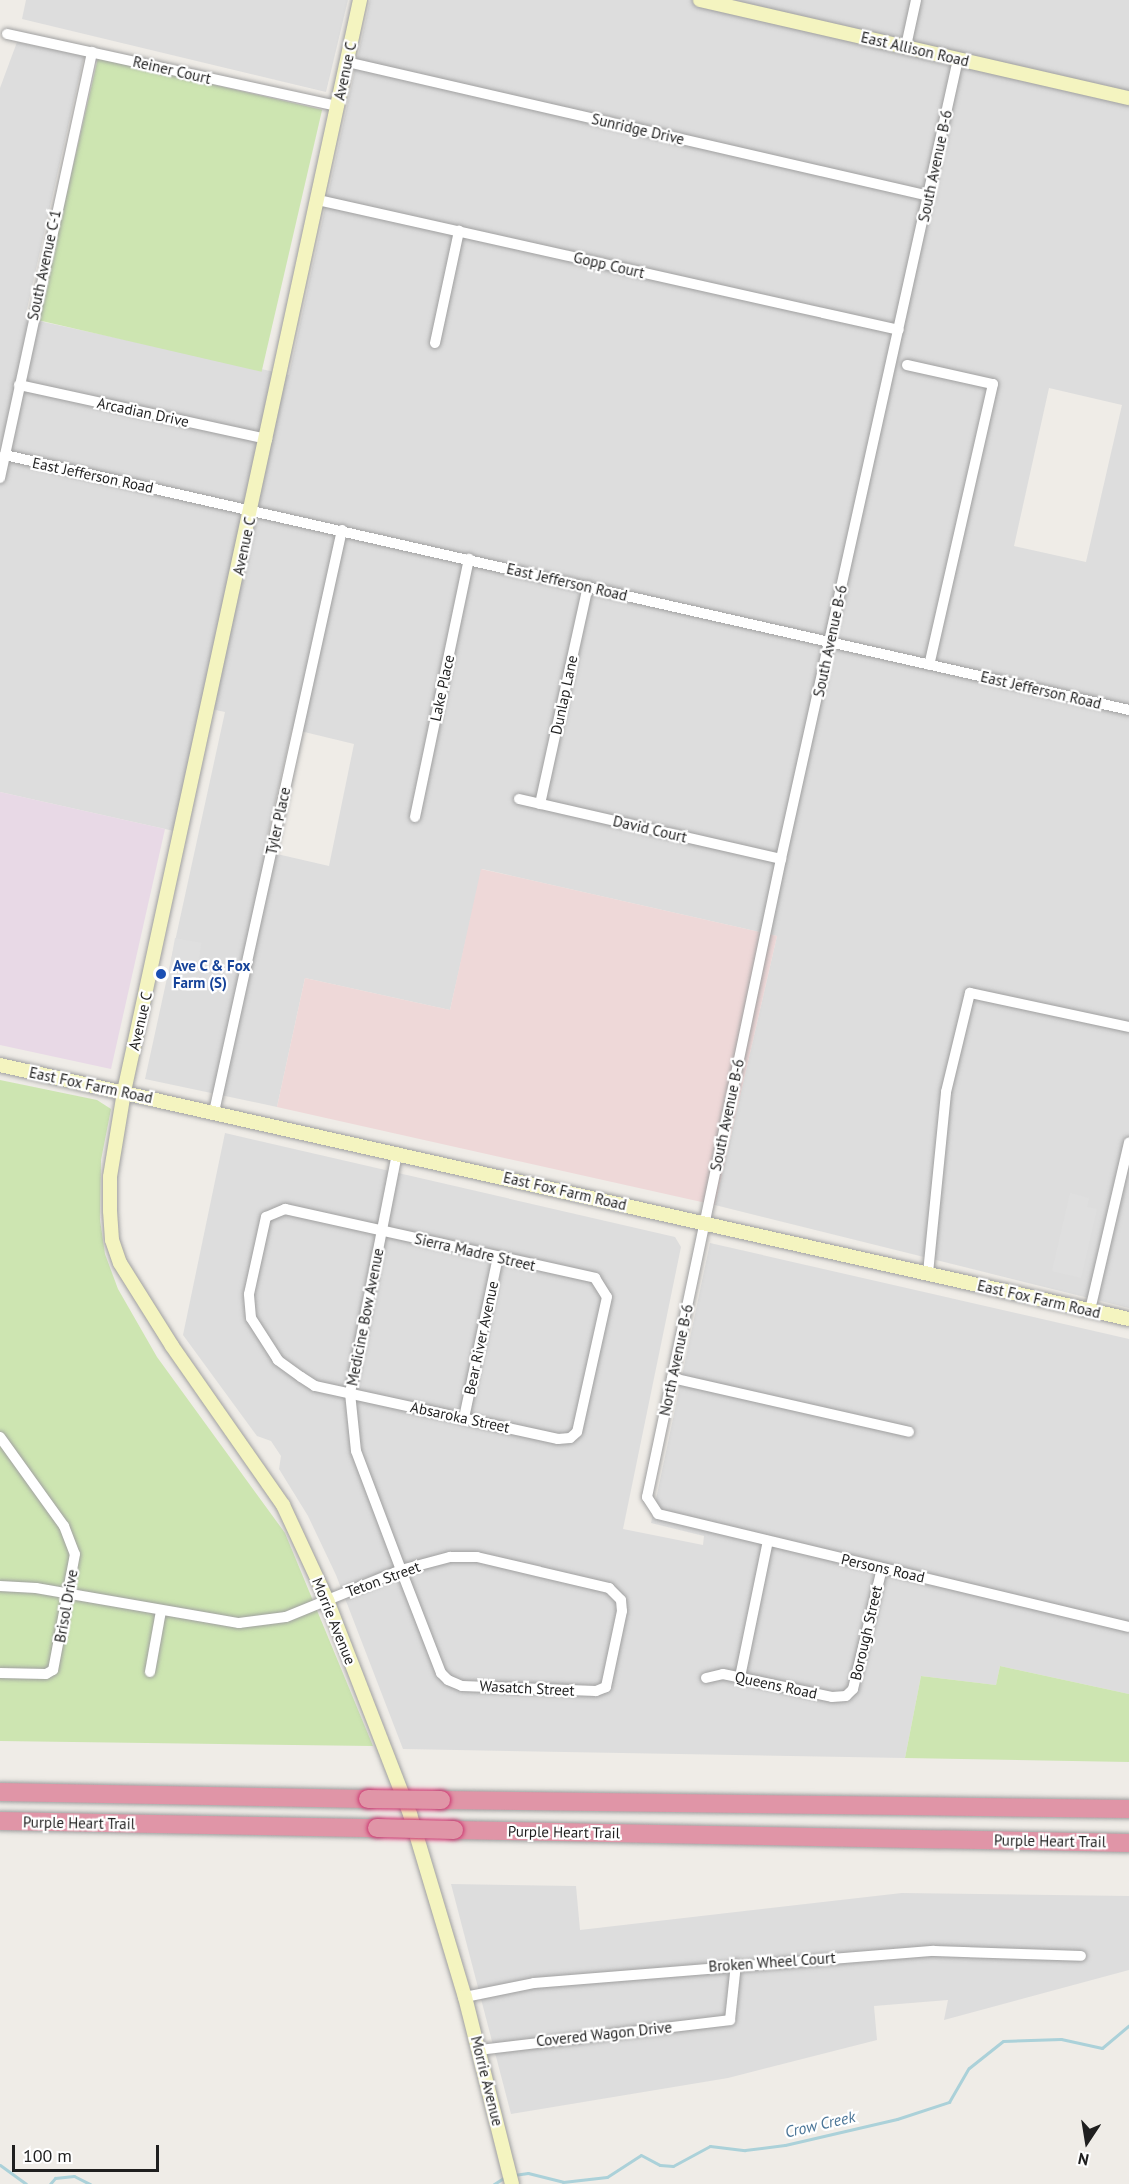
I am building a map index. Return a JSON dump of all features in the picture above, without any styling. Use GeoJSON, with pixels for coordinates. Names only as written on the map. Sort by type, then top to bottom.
{"type":"FeatureCollection","features":[{"type":"Feature","properties":{"kind":"highway","name":"Purple Heart Trail"},"geometry":{"type":"LineString","coordinates":[[0,1792],[1129,1809]]}},
{"type":"Feature","properties":{"kind":"highway","name":"Purple Heart Trail"},"geometry":{"type":"LineString","coordinates":[[0,1821],[1129,1843]]}},
{"type":"Feature","properties":{"kind":"main road","name":"Avenue C"},"geometry":{"type":"LineString","coordinates":[[124,1092],[252,509],[360,0]]}},
{"type":"Feature","properties":{"kind":"main road","name":"East Allison Road"},"geometry":{"type":"LineString","coordinates":[[700,0],[1129,98]]}},
{"type":"Feature","properties":{"kind":"main road","name":"East Fox Farm Road"},"geometry":{"type":"LineString","coordinates":[[0,1065],[1129,1319]]}},
{"type":"Feature","properties":{"kind":"main road","name":"Morrie Avenue"},"geometry":{"type":"LineString","coordinates":[[124,1092],[110,1177],[112,1240],[120,1263],[172,1346],[283,1505],[327,1600],[410,1814],[465,1997],[511,2178]]}},
{"type":"Feature","properties":{"kind":"street"},"geometry":{"type":"LineString","coordinates":[[906,46],[916,0]]}},
{"type":"Feature","properties":{"kind":"street","name":"Reiner Court"},"geometry":{"type":"LineString","coordinates":[[7,34],[337,106]]}},
{"type":"Feature","properties":{"kind":"street","name":"South Avenue C-1"},"geometry":{"type":"LineString","coordinates":[[0,478],[92,52]]}},
{"type":"Feature","properties":{"kind":"street","name":"South Avenue B-6"},"geometry":{"type":"LineString","coordinates":[[705,1223],[781,859],[831,642],[958,59]]}},
{"type":"Feature","properties":{"kind":"street","name":"Sunridge Drive"},"geometry":{"type":"LineString","coordinates":[[347,62],[929,196]]}},
{"type":"Feature","properties":{"kind":"street","name":"Gopp Court"},"geometry":{"type":"LineString","coordinates":[[318,200],[899,330]]}},
{"type":"Feature","properties":{"kind":"street"},"geometry":{"type":"LineString","coordinates":[[435,343],[459,231]]}},
{"type":"Feature","properties":{"kind":"street"},"geometry":{"type":"LineString","coordinates":[[907,365],[993,384],[929,665]]}},
{"type":"Feature","properties":{"kind":"street","name":"Arcadian Drive"},"geometry":{"type":"LineString","coordinates":[[19,385],[267,439]]}},
{"type":"Feature","properties":{"kind":"street","name":"East Jefferson Road"},"geometry":{"type":"LineString","coordinates":[[5,455],[252,509],[1129,710]]}},
{"type":"Feature","properties":{"kind":"street","name":"Tyler Place"},"geometry":{"type":"LineString","coordinates":[[214,1112],[342,530]]}},
{"type":"Feature","properties":{"kind":"street","name":"Lake Place"},"geometry":{"type":"LineString","coordinates":[[415,817],[469,559]]}},
{"type":"Feature","properties":{"kind":"street","name":"Dunlap Lane"},"geometry":{"type":"LineString","coordinates":[[540,804],[588,586]]}},
{"type":"Feature","properties":{"kind":"street","name":"David Court"},"geometry":{"type":"LineString","coordinates":[[519,799],[781,859]]}},
{"type":"Feature","properties":{"kind":"street"},"geometry":{"type":"LineString","coordinates":[[928,1274],[946,1092],[970,993],[1129,1027]]}},
{"type":"Feature","properties":{"kind":"street"},"geometry":{"type":"LineString","coordinates":[[1090,1310],[1129,1142]]}},
{"type":"Feature","properties":{"kind":"street","name":"Medicine Bow Avenue"},"geometry":{"type":"LineString","coordinates":[[397,1153],[350,1393],[356,1451],[441,1673],[448,1680]]}},
{"type":"Feature","properties":{"kind":"street","name":"Sierra Madre Street"},"geometry":{"type":"LineString","coordinates":[[285,1209],[595,1278],[608,1297],[581,1424],[570,1438]]}},
{"type":"Feature","properties":{"kind":"street","name":"Absaroka Street"},"geometry":{"type":"LineString","coordinates":[[285,1209],[266,1217],[249,1294],[251,1318],[278,1360],[315,1386],[570,1438]]}},
{"type":"Feature","properties":{"kind":"street","name":"North Avenue B-6"},"geometry":{"type":"LineString","coordinates":[[647,1497],[705,1223]]}},
{"type":"Feature","properties":{"kind":"street","name":"Bear River Avenue"},"geometry":{"type":"LineString","coordinates":[[464,1418],[498,1257]]}},
{"type":"Feature","properties":{"kind":"street"},"geometry":{"type":"LineString","coordinates":[[672,1378],[909,1432]]}},
{"type":"Feature","properties":{"kind":"street","name":"Brisol Drive"},"geometry":{"type":"LineString","coordinates":[[0,1437],[70,1537],[75,1554],[53,1670],[46,1674],[0,1673]]}},
{"type":"Feature","properties":{"kind":"street","name":"Persons Road"},"geometry":{"type":"LineString","coordinates":[[647,1497],[658,1514],[1129,1627]]}},
{"type":"Feature","properties":{"kind":"street"},"geometry":{"type":"LineString","coordinates":[[740,1677],[768,1541]]}},
{"type":"Feature","properties":{"kind":"street","name":"Teton Street"},"geometry":{"type":"LineString","coordinates":[[0,1586],[69,1594],[239,1623],[286,1617],[400,1570],[450,1557],[477,1557],[609,1588],[621,1600],[606,1687]]}},
{"type":"Feature","properties":{"kind":"street","name":"Borough Street"},"geometry":{"type":"LineString","coordinates":[[846,1696],[853,1689],[882,1568]]}},
{"type":"Feature","properties":{"kind":"street"},"geometry":{"type":"LineString","coordinates":[[150,1672],[161,1611]]}},
{"type":"Feature","properties":{"kind":"street","name":"Queens Road"},"geometry":{"type":"LineString","coordinates":[[706,1678],[723,1674],[832,1697],[846,1696]]}},
{"type":"Feature","properties":{"kind":"street","name":"Wasatch Street"},"geometry":{"type":"LineString","coordinates":[[448,1680],[462,1686],[596,1692],[606,1687]]}},
{"type":"Feature","properties":{"kind":"street","name":"Broken Wheel Court"},"geometry":{"type":"LineString","coordinates":[[465,1997],[534,1983],[736,1964],[934,1951],[1081,1956]]}},
{"type":"Feature","properties":{"kind":"street","name":"Covered Wagon Drive"},"geometry":{"type":"LineString","coordinates":[[479,2050],[730,2020],[736,1964]]}},
{"type":"Feature","properties":{"kind":"shaded area"},"geometry":{"type":"Polygon","coordinates":[[[26,0],[348,0],[326,92],[22,19],[26,0]]]}},
{"type":"Feature","properties":{"kind":"shaded area"},"geometry":{"type":"Polygon","coordinates":[[[370,0],[1129,0],[1129,1308],[715,1205],[777,936],[482,869],[450,1010],[305,978],[277,1107],[145,1079],[225,712],[202,707],[174,831],[0,792],[0,88],[17,42],[84,56],[25,318],[289,375],[370,0]],[[1049,388],[1014,546],[1086,562],[1122,405],[1049,388]],[[292,729],[264,851],[329,866],[354,744],[292,729]]]}},
{"type":"Feature","properties":{"kind":"shaded area"},"geometry":{"type":"Polygon","coordinates":[[[0,792],[165,829],[111,1069],[0,1045],[0,792]]]}},
{"type":"Feature","properties":{"kind":"shaded area"},"geometry":{"type":"Polygon","coordinates":[[[481,869],[777,936],[715,1205],[277,1107],[305,978],[450,1010],[481,869]]]}},
{"type":"Feature","properties":{"kind":"shaded area"},"geometry":{"type":"Polygon","coordinates":[[[175,938],[202,943],[196,974],[169,970],[175,938]]]}},
{"type":"Feature","properties":{"kind":"shaded area"},"geometry":{"type":"Polygon","coordinates":[[[225,1133],[675,1237],[681,1247],[623,1529],[703,1545],[704,1536],[651,1523],[710,1243],[1129,1339],[1129,1694],[1000,1666],[996,1685],[921,1676],[905,1758],[403,1749],[336,1575],[308,1516],[279,1469],[281,1456],[271,1441],[257,1436],[183,1335],[225,1133]]]}},
{"type":"Feature","properties":{"kind":"shaded area"},"geometry":{"type":"Polygon","coordinates":[[[1070,1193],[1089,1198],[1087,1207],[1097,1209],[1081,1278],[1052,1271],[1070,1193]]]}},
{"type":"Feature","properties":{"kind":"shaded area"},"geometry":{"type":"Polygon","coordinates":[[[451,1884],[576,1886],[580,1930],[902,1893],[1129,1896],[1129,1970],[944,2020],[948,2000],[874,2006],[877,2040],[728,2078],[511,2114],[451,1884]]]}},
{"type":"Feature","properties":{"kind":"green space"},"geometry":{"type":"Polygon","coordinates":[[[98,58],[322,110],[262,372],[37,320],[98,58]]]}},
{"type":"Feature","properties":{"kind":"green space"},"geometry":{"type":"Polygon","coordinates":[[[0,1080],[97,1100],[111,1109],[101,1160],[100,1220],[105,1254],[118,1289],[157,1357],[285,1533],[373,1746],[0,1741],[0,1080]]]}},
{"type":"Feature","properties":{"kind":"green space"},"geometry":{"type":"Polygon","coordinates":[[[1000,1666],[1129,1694],[1129,1762],[905,1758],[921,1676],[996,1685],[1000,1666]]]}},
{"type":"Feature","properties":{"kind":"waterway","name":"Crow Creek"},"geometry":{"type":"LineString","coordinates":[[514,2175],[528,2173],[563,2182],[607,2177],[641,2155],[660,2165],[673,2166],[710,2146],[745,2150],[785,2145],[897,2119],[949,2102],[969,2068],[1003,2041],[1061,2039],[1102,2048],[1129,2025]]}},
{"type":"Feature","properties":{"kind":"waterway","name":"Crow Creek"},"geometry":{"type":"LineString","coordinates":[[0,2165],[26,2184]]}},
{"type":"Feature","properties":{"kind":"waterway","name":"Crow Creek"},"geometry":{"type":"LineString","coordinates":[[50,2184],[55,2178],[74,2176],[90,2184]]}},
{"type":"Feature","properties":{"kind":"waterway","name":"Crow Creek"},"geometry":{"type":"LineString","coordinates":[[494,2184],[505,2177]]}},
{"type":"Feature","properties":{"kind":"place","name":"Ave C & Fox Farm (S)"},"geometry":{"type":"Point","coordinates":[161,974]}}]}
